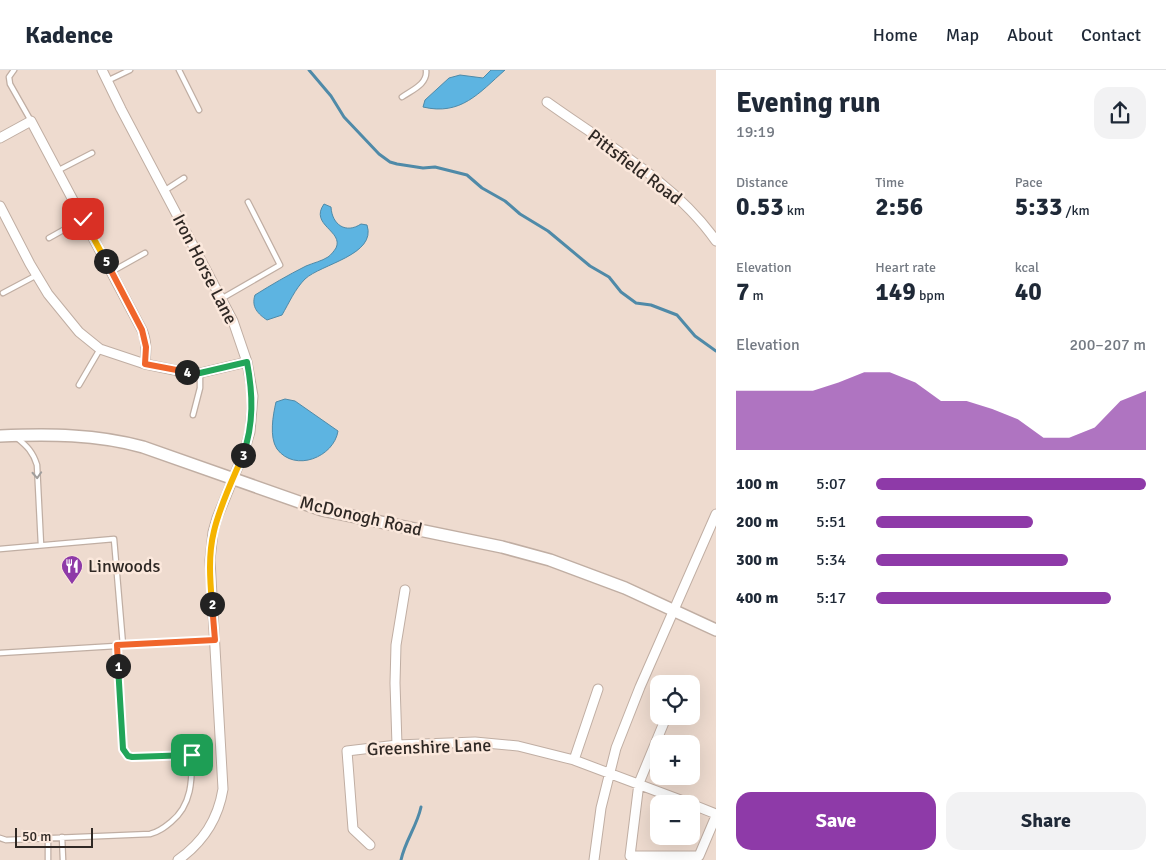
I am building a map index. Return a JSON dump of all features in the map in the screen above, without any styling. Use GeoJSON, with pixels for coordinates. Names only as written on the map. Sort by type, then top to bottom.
{"type":"FeatureCollection","features":[{"type":"Feature","properties":{"kind":"main road","name":"McDonogh Road"},"geometry":{"type":"LineString","coordinates":[[0,436],[66,435],[112,440],[168,455],[233,480],[322,510],[527,553],[598,577],[716,630]]}},
{"type":"Feature","properties":{"kind":"street","name":"Iron Horse Lane"},"geometry":{"type":"LineString","coordinates":[[102,70],[233,321],[247,362],[253,396],[250,432],[244,452],[217,518],[211,546],[210,576],[223,789],[221,804],[208,831],[193,849],[178,860]]}},
{"type":"Feature","properties":{"kind":"street","name":"Pittsfield Road"},"geometry":{"type":"LineString","coordinates":[[547,102],[666,186],[695,214],[716,241]]}},
{"type":"Feature","properties":{"kind":"street"},"geometry":{"type":"LineString","coordinates":[[0,138],[31,121],[146,338],[145,364]]}},
{"type":"Feature","properties":{"kind":"street"},"geometry":{"type":"LineString","coordinates":[[0,206],[48,294],[79,332],[100,349],[145,364],[184,372],[200,373],[247,362]]}},
{"type":"Feature","properties":{"kind":"street"},"geometry":{"type":"LineString","coordinates":[[594,860],[601,808],[609,774],[626,722],[716,514]]}},
{"type":"Feature","properties":{"kind":"street"},"geometry":{"type":"LineString","coordinates":[[397,745],[396,645],[405,590]]}},
{"type":"Feature","properties":{"kind":"street"},"geometry":{"type":"LineString","coordinates":[[574,760],[598,690]]}},
{"type":"Feature","properties":{"kind":"street"},"geometry":{"type":"LineString","coordinates":[[663,725],[639,783],[630,856],[699,856],[716,815]]}},
{"type":"Feature","properties":{"kind":"street","name":"Greenshire Lane"},"geometry":{"type":"LineString","coordinates":[[370,845],[352,828],[348,750],[397,745],[495,743],[536,750],[574,760],[669,795]]}},
{"type":"Feature","properties":{"kind":"street","name":"Greenshire Lane"},"geometry":{"type":"LineString","coordinates":[[700,808],[716,815]]}},
{"type":"Feature","properties":{"kind":"lane"},"geometry":{"type":"LineString","coordinates":[[14,70],[9,77],[10,84],[31,121]]}},
{"type":"Feature","properties":{"kind":"lane"},"geometry":{"type":"LineString","coordinates":[[107,81],[130,70]]}},
{"type":"Feature","properties":{"kind":"lane"},"geometry":{"type":"LineString","coordinates":[[179,70],[199,110]]}},
{"type":"Feature","properties":{"kind":"lane"},"geometry":{"type":"LineString","coordinates":[[402,97],[421,85],[427,75],[426,70]]}},
{"type":"Feature","properties":{"kind":"lane"},"geometry":{"type":"LineString","coordinates":[[57,171],[92,153]]}},
{"type":"Feature","properties":{"kind":"lane"},"geometry":{"type":"LineString","coordinates":[[164,191],[184,178]]}},
{"type":"Feature","properties":{"kind":"lane"},"geometry":{"type":"LineString","coordinates":[[221,299],[280,265],[248,202]]}},
{"type":"Feature","properties":{"kind":"lane"},"geometry":{"type":"LineString","coordinates":[[49,238],[83,219]]}},
{"type":"Feature","properties":{"kind":"lane"},"geometry":{"type":"LineString","coordinates":[[111,272],[145,253]]}},
{"type":"Feature","properties":{"kind":"lane"},"geometry":{"type":"LineString","coordinates":[[3,293],[37,275]]}},
{"type":"Feature","properties":{"kind":"lane"},"geometry":{"type":"LineString","coordinates":[[79,385],[100,349]]}},
{"type":"Feature","properties":{"kind":"lane"},"geometry":{"type":"LineString","coordinates":[[193,415],[200,388],[200,373]]}},
{"type":"Feature","properties":{"kind":"lane"},"geometry":{"type":"LineString","coordinates":[[14,435],[29,448],[34,455],[37,465],[41,545]]}},
{"type":"Feature","properties":{"kind":"lane"},"geometry":{"type":"LineString","coordinates":[[0,549],[114,539],[123,645]]}},
{"type":"Feature","properties":{"kind":"lane"},"geometry":{"type":"LineString","coordinates":[[0,652],[215,640]]}},
{"type":"Feature","properties":{"kind":"lane"},"geometry":{"type":"LineString","coordinates":[[0,838],[6,840],[156,833],[174,820],[181,812],[188,800],[191,787],[192,755],[132,757],[128,756],[123,749],[117,645]]}},
{"type":"Feature","properties":{"kind":"lane"},"geometry":{"type":"LineString","coordinates":[[62,837],[62,860]]}},
{"type":"Feature","properties":{"kind":"lane"},"geometry":{"type":"LineString","coordinates":[[48,838],[48,860]]}},
{"type":"Feature","properties":{"kind":"water"},"geometry":{"type":"Polygon","coordinates":[[[491,70],[505,70],[478,94],[459,105],[436,109],[423,107],[425,100],[449,78],[460,75],[483,78],[491,70]]]}},
{"type":"Feature","properties":{"kind":"water"},"geometry":{"type":"Polygon","coordinates":[[[324,204],[331,207],[334,219],[345,228],[361,224],[367,225],[368,235],[364,244],[346,258],[305,279],[282,315],[267,320],[256,310],[254,303],[255,295],[299,269],[326,258],[336,248],[337,242],[335,237],[323,223],[321,217],[324,204]]]}},
{"type":"Feature","properties":{"kind":"water"},"geometry":{"type":"Polygon","coordinates":[[[285,399],[295,401],[338,431],[335,440],[322,454],[313,459],[294,460],[285,456],[277,449],[272,432],[274,413],[276,402],[285,399]]]}},
{"type":"Feature","properties":{"kind":"waterway"},"geometry":{"type":"LineString","coordinates":[[309,70],[331,96],[344,117],[379,154],[390,162],[423,168],[435,167],[467,175],[482,188],[505,201],[520,214],[548,231],[590,266],[609,277],[621,292],[636,303],[651,305],[677,315],[695,336],[716,351]]}},
{"type":"Feature","properties":{"kind":"waterway"},"geometry":{"type":"LineString","coordinates":[[401,860],[421,807]]}},
{"type":"Feature","properties":{"kind":"place","name":"Linwoods"},"geometry":{"type":"Point","coordinates":[72,585]}},
{"type":"Feature","properties":{"kind":"route"},"geometry":{"type":"LineString","coordinates":[[83,219],[146,338],[145,364],[184,372],[200,373],[247,362],[253,396],[250,432],[244,452],[217,518],[211,546],[210,576],[215,640],[117,645],[123,749],[125,753],[132,757],[192,755]]}}]}
